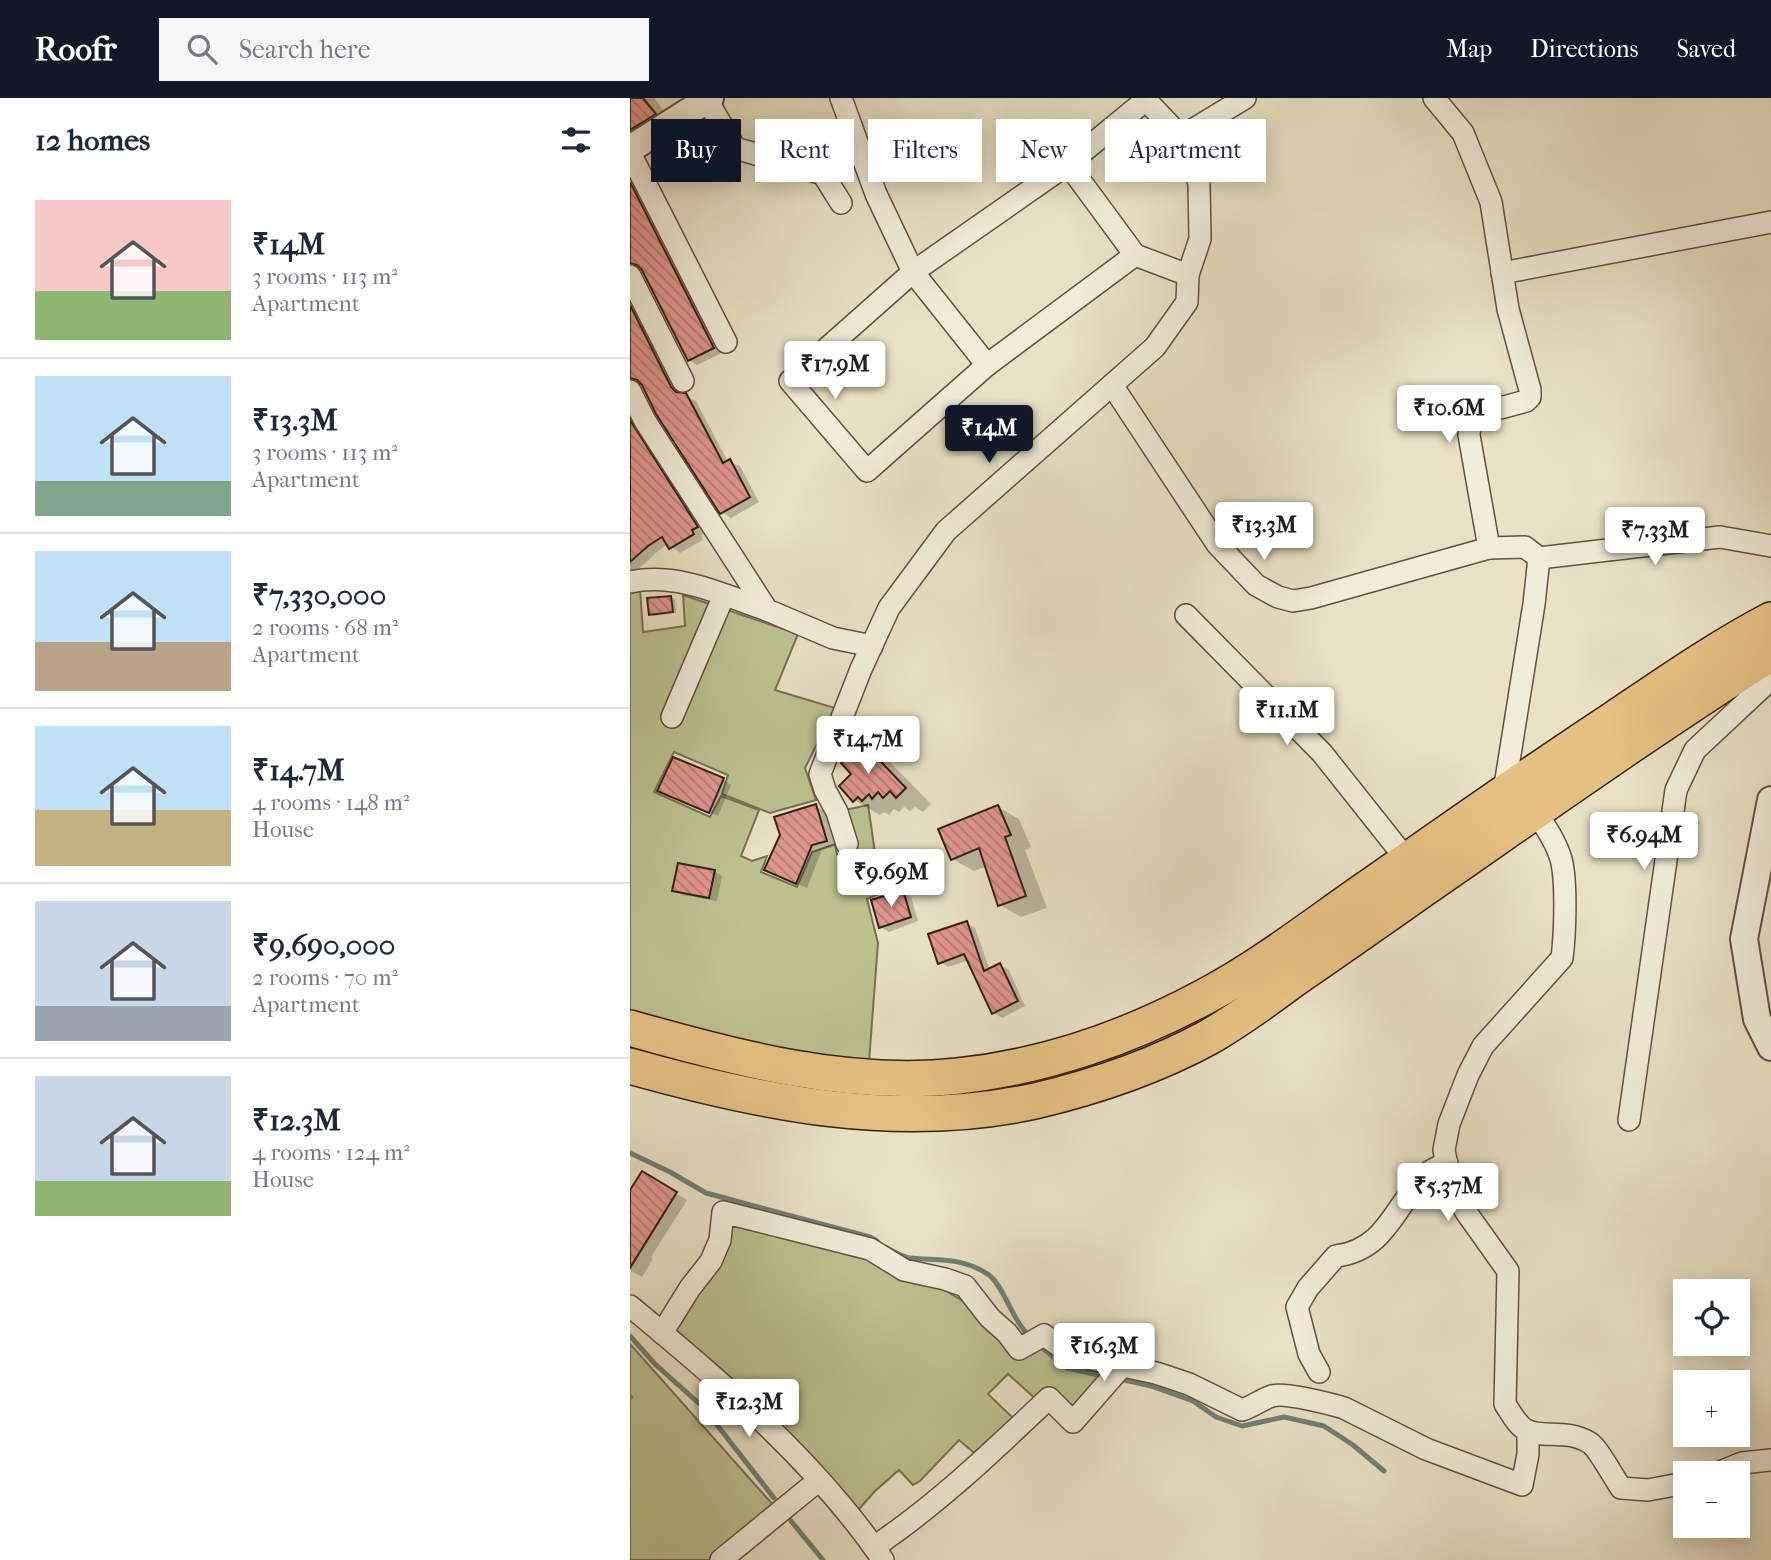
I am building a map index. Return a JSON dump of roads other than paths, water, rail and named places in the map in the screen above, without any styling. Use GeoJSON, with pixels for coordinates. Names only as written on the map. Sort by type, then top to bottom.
{"type":"FeatureCollection","features":[{"type":"Feature","properties":{"kind":"highway"},"geometry":{"type":"LineString","coordinates":[[630,1028],[715,1051],[842,1075],[900,1077],[957,1076],[1050,1059],[1141,1028],[1208,995],[1274,953],[1504,792],[1728,642],[1771,620]]}},
{"type":"Feature","properties":{"kind":"highway"},"geometry":{"type":"LineString","coordinates":[[630,1066],[702,1086],[790,1105],[898,1113],[964,1111],[1032,1101],[1082,1088],[1151,1064],[1209,1037],[1535,811],[1770,662]]}},
{"type":"Feature","properties":{"kind":"street"},"geometry":{"type":"LineString","coordinates":[[841,98],[876,194],[913,272],[987,365]]}},
{"type":"Feature","properties":{"kind":"street"},"geometry":{"type":"LineString","coordinates":[[1211,119],[1245,98]]}},
{"type":"Feature","properties":{"kind":"street"},"geometry":{"type":"LineString","coordinates":[[1434,98],[1463,133],[1491,202],[1508,309],[1530,397],[1525,401],[1478,414],[1470,422],[1469,435],[1489,548]]}},
{"type":"Feature","properties":{"kind":"street"},"geometry":{"type":"LineString","coordinates":[[726,342],[630,151],[709,99],[735,148],[823,174],[841,203]]}},
{"type":"Feature","properties":{"kind":"street"},"geometry":{"type":"LineString","coordinates":[[1091,144],[1145,99],[1164,119]]}},
{"type":"Feature","properties":{"kind":"street"},"geometry":{"type":"LineString","coordinates":[[1041,182],[913,272],[790,381],[867,471],[987,365],[1135,255]]}},
{"type":"Feature","properties":{"kind":"street"},"geometry":{"type":"LineString","coordinates":[[1082,182],[1135,255],[1188,275]]}},
{"type":"Feature","properties":{"kind":"street"},"geometry":{"type":"LineString","coordinates":[[847,844],[820,774],[889,608],[946,530],[1155,348],[1187,302],[1188,275],[1200,239],[1199,182]]}},
{"type":"Feature","properties":{"kind":"street"},"geometry":{"type":"LineString","coordinates":[[1502,273],[1771,222]]}},
{"type":"Feature","properties":{"kind":"street"},"geometry":{"type":"LineString","coordinates":[[630,276],[683,381]]}},
{"type":"Feature","properties":{"kind":"street"},"geometry":{"type":"LineString","coordinates":[[1112,385],[1217,544],[1256,585],[1278,597],[1293,601],[1489,548],[1525,547],[1539,558],[1720,537],[1771,546]]}},
{"type":"Feature","properties":{"kind":"street"},"geometry":{"type":"LineString","coordinates":[[630,391],[637,425],[767,610]]}},
{"type":"Feature","properties":{"kind":"street"},"geometry":{"type":"LineString","coordinates":[[1504,792],[1539,558]]}},
{"type":"Feature","properties":{"kind":"street"},"geometry":{"type":"LineString","coordinates":[[630,582],[650,578],[688,583],[767,610],[833,638],[872,646]]}},
{"type":"Feature","properties":{"kind":"street"},"geometry":{"type":"LineString","coordinates":[[672,718],[723,595]]}},
{"type":"Feature","properties":{"kind":"street"},"geometry":{"type":"LineString","coordinates":[[1186,615],[1322,753],[1407,860]]}},
{"type":"Feature","properties":{"kind":"street"},"geometry":{"type":"LineString","coordinates":[[1629,1119],[1676,790],[1695,750],[1770,662]]}},
{"type":"Feature","properties":{"kind":"street"},"geometry":{"type":"LineString","coordinates":[[1771,800],[1744,939],[1757,1019],[1771,1047]]}},
{"type":"Feature","properties":{"kind":"street"},"geometry":{"type":"LineString","coordinates":[[1535,811],[1551,834],[1561,859],[1564,886],[1562,958],[1483,1046],[1468,1075],[1448,1124],[1444,1150],[1451,1185],[1466,1212],[1508,1271],[1506,1404],[1517,1422],[1528,1431],[1575,1435],[1593,1445],[1621,1488],[1648,1490],[1673,1485]]}},
{"type":"Feature","properties":{"kind":"street"},"geometry":{"type":"LineString","coordinates":[[1319,1372],[1309,1354],[1297,1307],[1308,1288],[1336,1256],[1351,1254],[1381,1234],[1424,1175],[1447,1163]]}},
{"type":"Feature","properties":{"kind":"street"},"geometry":{"type":"LineString","coordinates":[[662,1333],[711,1262],[720,1240],[723,1212],[870,1249],[904,1270],[965,1286],[1019,1349],[1044,1335],[1072,1355],[1115,1374],[1156,1373],[1189,1384],[1242,1410],[1273,1395],[1287,1395],[1344,1408],[1426,1449],[1522,1485],[1528,1454],[1528,1431]]}},
{"type":"Feature","properties":{"kind":"street"},"geometry":{"type":"LineString","coordinates":[[630,1306],[716,1378],[820,1480],[879,1553],[946,1490],[980,1465],[1049,1398],[1073,1422],[1115,1374]]}},
{"type":"Feature","properties":{"kind":"street"},"geometry":{"type":"LineString","coordinates":[[1750,1462],[1771,1460]]}},
{"type":"Feature","properties":{"kind":"street"},"geometry":{"type":"LineString","coordinates":[[721,1560],[820,1480]]}},
{"type":"Feature","properties":{"kind":"waterway"},"geometry":{"type":"LineString","coordinates":[[630,1153],[706,1193],[877,1241]]}},
{"type":"Feature","properties":{"kind":"waterway"},"geometry":{"type":"LineString","coordinates":[[885,1247],[907,1257],[970,1265],[989,1275],[1031,1338]]}},
{"type":"Feature","properties":{"kind":"waterway"},"geometry":{"type":"LineString","coordinates":[[630,1336],[655,1364],[703,1407],[774,1498]]}},
{"type":"Feature","properties":{"kind":"waterway"},"geometry":{"type":"LineString","coordinates":[[1038,1344],[1067,1368],[1107,1377]]}},
{"type":"Feature","properties":{"kind":"waterway"},"geometry":{"type":"LineString","coordinates":[[1120,1379],[1151,1386],[1193,1401],[1216,1417],[1242,1426],[1284,1417],[1324,1426],[1353,1445],[1384,1471]]}},
{"type":"Feature","properties":{"kind":"waterway"},"geometry":{"type":"LineString","coordinates":[[791,1521],[823,1560]]}}]}
